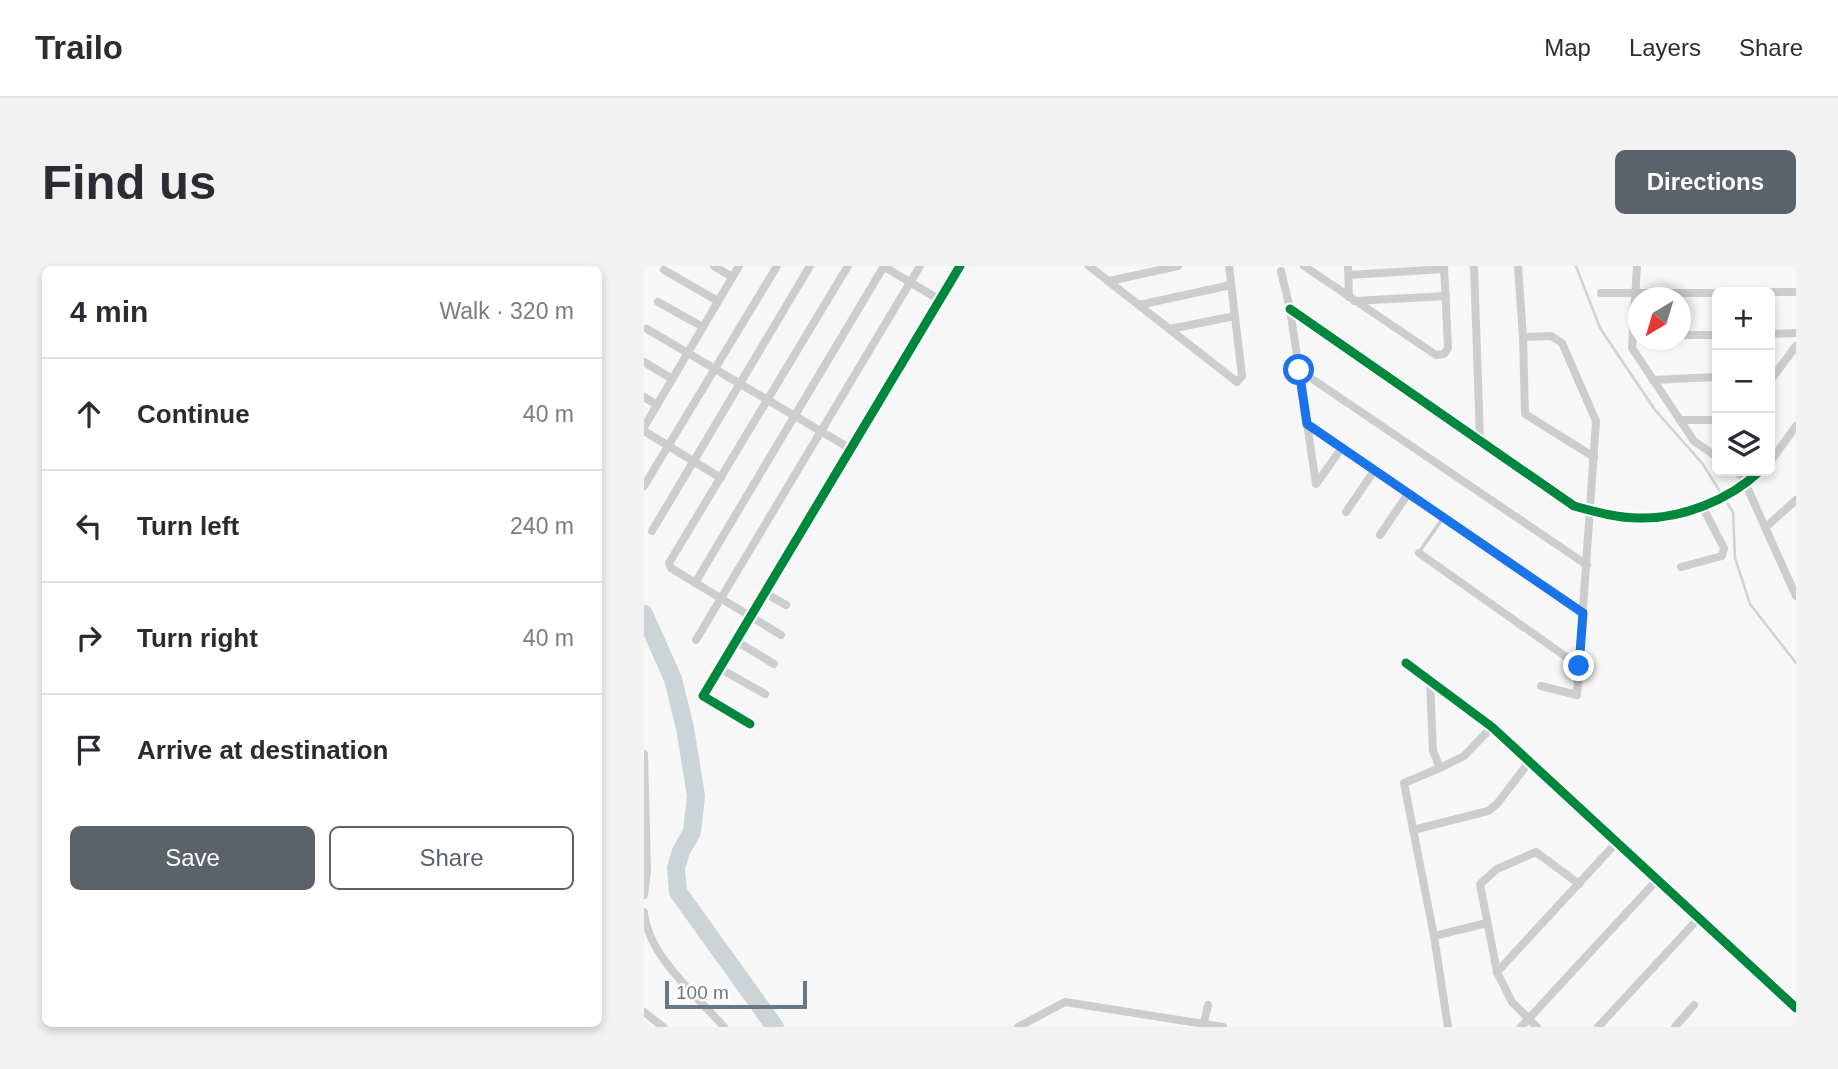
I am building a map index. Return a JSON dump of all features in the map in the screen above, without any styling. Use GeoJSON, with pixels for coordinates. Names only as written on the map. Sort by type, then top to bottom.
{"type":"FeatureCollection","features":[{"type":"Feature","properties":{"kind":"street"},"geometry":{"type":"LineString","coordinates":[[714,266],[732,277]]}},
{"type":"Feature","properties":{"kind":"street"},"geometry":{"type":"LineString","coordinates":[[721,478],[644,429],[739,266]]}},
{"type":"Feature","properties":{"kind":"street"},"geometry":{"type":"LineString","coordinates":[[644,486],[777,266]]}},
{"type":"Feature","properties":{"kind":"street"},"geometry":{"type":"LineString","coordinates":[[652,531],[810,266]]}},
{"type":"Feature","properties":{"kind":"street"},"geometry":{"type":"LineString","coordinates":[[781,635],[671,568],[669,563],[848,266]]}},
{"type":"Feature","properties":{"kind":"street"},"geometry":{"type":"LineString","coordinates":[[695,583],[884,266],[940,300]]}},
{"type":"Feature","properties":{"kind":"street"},"geometry":{"type":"LineString","coordinates":[[696,640],[920,266]]}},
{"type":"Feature","properties":{"kind":"street"},"geometry":{"type":"LineString","coordinates":[[750,724],[703,696],[960,266]]}},
{"type":"Feature","properties":{"kind":"street"},"geometry":{"type":"LineString","coordinates":[[1089,266],[1237,382],[1242,376],[1229,266]]}},
{"type":"Feature","properties":{"kind":"street"},"geometry":{"type":"LineString","coordinates":[[1109,281],[1178,266]]}},
{"type":"Feature","properties":{"kind":"street"},"geometry":{"type":"LineString","coordinates":[[1304,266],[1430,353],[1444,354],[1448,348],[1444,267],[1348,270],[1352,299]]}},
{"type":"Feature","properties":{"kind":"street"},"geometry":{"type":"LineString","coordinates":[[1474,266],[1480,439]]}},
{"type":"Feature","properties":{"kind":"street"},"geometry":{"type":"LineString","coordinates":[[1518,266],[1525,414],[1594,457]]}},
{"type":"Feature","properties":{"kind":"street"},"geometry":{"type":"LineString","coordinates":[[1636,287],[1637,266]]}},
{"type":"Feature","properties":{"kind":"street"},"geometry":{"type":"LineString","coordinates":[[664,270],[718,301]]}},
{"type":"Feature","properties":{"kind":"street"},"geometry":{"type":"LineString","coordinates":[[1281,271],[1290,309],[1316,484],[1341,449]]}},
{"type":"Feature","properties":{"kind":"street"},"geometry":{"type":"LineString","coordinates":[[1139,305],[1231,285]]}},
{"type":"Feature","properties":{"kind":"street"},"geometry":{"type":"LineString","coordinates":[[1775,292],[1796,292]]}},
{"type":"Feature","properties":{"kind":"street"},"geometry":{"type":"LineString","coordinates":[[1601,293],[1628,294]]}},
{"type":"Feature","properties":{"kind":"street"},"geometry":{"type":"LineString","coordinates":[[1691,293],[1712,293]]}},
{"type":"Feature","properties":{"kind":"street"},"geometry":{"type":"LineString","coordinates":[[1352,299],[1446,296]]}},
{"type":"Feature","properties":{"kind":"street"},"geometry":{"type":"LineString","coordinates":[[658,302],[703,327]]}},
{"type":"Feature","properties":{"kind":"street"},"geometry":{"type":"LineString","coordinates":[[1290,309],[1574,506],[1605,515],[1640,519],[1666,516],[1705,506],[1745,485],[1755,476]]}},
{"type":"Feature","properties":{"kind":"street"},"geometry":{"type":"LineString","coordinates":[[1170,330],[1235,316]]}},
{"type":"Feature","properties":{"kind":"street"},"geometry":{"type":"LineString","coordinates":[[647,329],[851,449]]}},
{"type":"Feature","properties":{"kind":"street"},"geometry":{"type":"LineString","coordinates":[[1775,334],[1796,333]]}},
{"type":"Feature","properties":{"kind":"street"},"geometry":{"type":"LineString","coordinates":[[1691,335],[1712,335]]}},
{"type":"Feature","properties":{"kind":"street"},"geometry":{"type":"LineString","coordinates":[[1523,337],[1551,336],[1562,343],[1596,421],[1577,695],[1541,686]]}},
{"type":"Feature","properties":{"kind":"street"},"geometry":{"type":"LineString","coordinates":[[1775,372],[1796,346]]}},
{"type":"Feature","properties":{"kind":"street"},"geometry":{"type":"LineString","coordinates":[[1633,350],[1694,440],[1712,451]]}},
{"type":"Feature","properties":{"kind":"street"},"geometry":{"type":"LineString","coordinates":[[644,362],[673,379]]}},
{"type":"Feature","properties":{"kind":"street"},"geometry":{"type":"LineString","coordinates":[[1299,370],[1587,565]]}},
{"type":"Feature","properties":{"kind":"street"},"geometry":{"type":"LineString","coordinates":[[1653,380],[1712,377]]}},
{"type":"Feature","properties":{"kind":"street"},"geometry":{"type":"LineString","coordinates":[[644,397],[657,405]]}},
{"type":"Feature","properties":{"kind":"street"},"geometry":{"type":"LineString","coordinates":[[1680,420],[1712,420]]}},
{"type":"Feature","properties":{"kind":"street"},"geometry":{"type":"LineString","coordinates":[[1307,424],[1583,613]]}},
{"type":"Feature","properties":{"kind":"street"},"geometry":{"type":"LineString","coordinates":[[1775,454],[1796,426]]}},
{"type":"Feature","properties":{"kind":"street"},"geometry":{"type":"LineString","coordinates":[[1346,512],[1374,471]]}},
{"type":"Feature","properties":{"kind":"street"},"geometry":{"type":"LineString","coordinates":[[1742,476],[1796,596]]}},
{"type":"Feature","properties":{"kind":"street"},"geometry":{"type":"LineString","coordinates":[[1380,535],[1408,494]]}},
{"type":"Feature","properties":{"kind":"street"},"geometry":{"type":"LineString","coordinates":[[1766,527],[1796,500]]}},
{"type":"Feature","properties":{"kind":"street"},"geometry":{"type":"LineString","coordinates":[[1681,567],[1722,556],[1724,548],[1705,506]]}},
{"type":"Feature","properties":{"kind":"street"},"geometry":{"type":"LineString","coordinates":[[1419,553],[1579,666]]}},
{"type":"Feature","properties":{"kind":"street"},"geometry":{"type":"LineString","coordinates":[[765,593],[786,605]]}},
{"type":"Feature","properties":{"kind":"street"},"geometry":{"type":"LineString","coordinates":[[736,641],[774,664]]}},
{"type":"Feature","properties":{"kind":"street"},"geometry":{"type":"LineString","coordinates":[[1406,663],[1492,727],[1796,1008]]}},
{"type":"Feature","properties":{"kind":"street"},"geometry":{"type":"LineString","coordinates":[[719,668],[765,694]]}},
{"type":"Feature","properties":{"kind":"street"},"geometry":{"type":"LineString","coordinates":[[1430,682],[1433,751],[1440,768]]}},
{"type":"Feature","properties":{"kind":"street"},"geometry":{"type":"LineString","coordinates":[[1448,1027],[1434,936],[1404,783],[1464,756],[1492,727]]}},
{"type":"Feature","properties":{"kind":"street"},"geometry":{"type":"LineString","coordinates":[[644,757],[644,895]]}},
{"type":"Feature","properties":{"kind":"street"},"geometry":{"type":"LineString","coordinates":[[1413,830],[1488,811],[1497,804],[1529,762]]}},
{"type":"Feature","properties":{"kind":"street"},"geometry":{"type":"LineString","coordinates":[[1497,972],[1618,842]]}},
{"type":"Feature","properties":{"kind":"street"},"geometry":{"type":"LineString","coordinates":[[1537,1027],[1509,997],[1497,972],[1480,884],[1502,866],[1536,852],[1579,884]]}},
{"type":"Feature","properties":{"kind":"street"},"geometry":{"type":"LineString","coordinates":[[1521,1027],[1657,880]]}},
{"type":"Feature","properties":{"kind":"street"},"geometry":{"type":"LineString","coordinates":[[644,912],[645,926],[657,953]]}},
{"type":"Feature","properties":{"kind":"street"},"geometry":{"type":"LineString","coordinates":[[1598,1027],[1698,919]]}},
{"type":"Feature","properties":{"kind":"street"},"geometry":{"type":"LineString","coordinates":[[1434,936],[1487,923]]}},
{"type":"Feature","properties":{"kind":"street"},"geometry":{"type":"LineString","coordinates":[[644,942],[724,1027]]}},
{"type":"Feature","properties":{"kind":"street"},"geometry":{"type":"LineString","coordinates":[[1018,1027],[1065,1002],[1223,1027]]}},
{"type":"Feature","properties":{"kind":"street"},"geometry":{"type":"LineString","coordinates":[[1204,1025],[1208,1005]]}},
{"type":"Feature","properties":{"kind":"street"},"geometry":{"type":"LineString","coordinates":[[1675,1027],[1694,1005]]}},
{"type":"Feature","properties":{"kind":"street"},"geometry":{"type":"LineString","coordinates":[[644,1012],[663,1027]]}},
{"type":"Feature","properties":{"kind":"lane"},"geometry":{"type":"LineString","coordinates":[[1419,553],[1443,518]]}},
{"type":"Feature","properties":{"kind":"waterway"},"geometry":{"type":"LineString","coordinates":[[1576,266],[1600,328],[1655,410],[1702,463],[1733,512],[1735,558],[1750,604],[1796,663]]}},
{"type":"Feature","properties":{"kind":"waterway"},"geometry":{"type":"LineString","coordinates":[[644,614],[673,679],[685,728],[696,796],[692,832],[681,851],[676,868],[678,892],[775,1027]]}},
{"type":"Feature","properties":{"kind":"cycle path"},"geometry":{"type":"LineString","coordinates":[[750,724],[703,696],[960,266]]}},
{"type":"Feature","properties":{"kind":"cycle path"},"geometry":{"type":"LineString","coordinates":[[1290,309],[1574,506],[1623,517],[1672,515],[1719,499],[1754,476]]}},
{"type":"Feature","properties":{"kind":"cycle path"},"geometry":{"type":"LineString","coordinates":[[1406,663],[1492,727],[1796,1008]]}},
{"type":"Feature","properties":{"kind":"route"},"geometry":{"type":"LineString","coordinates":[[1299,370],[1307,424],[1583,613],[1579,666]]}}]}
